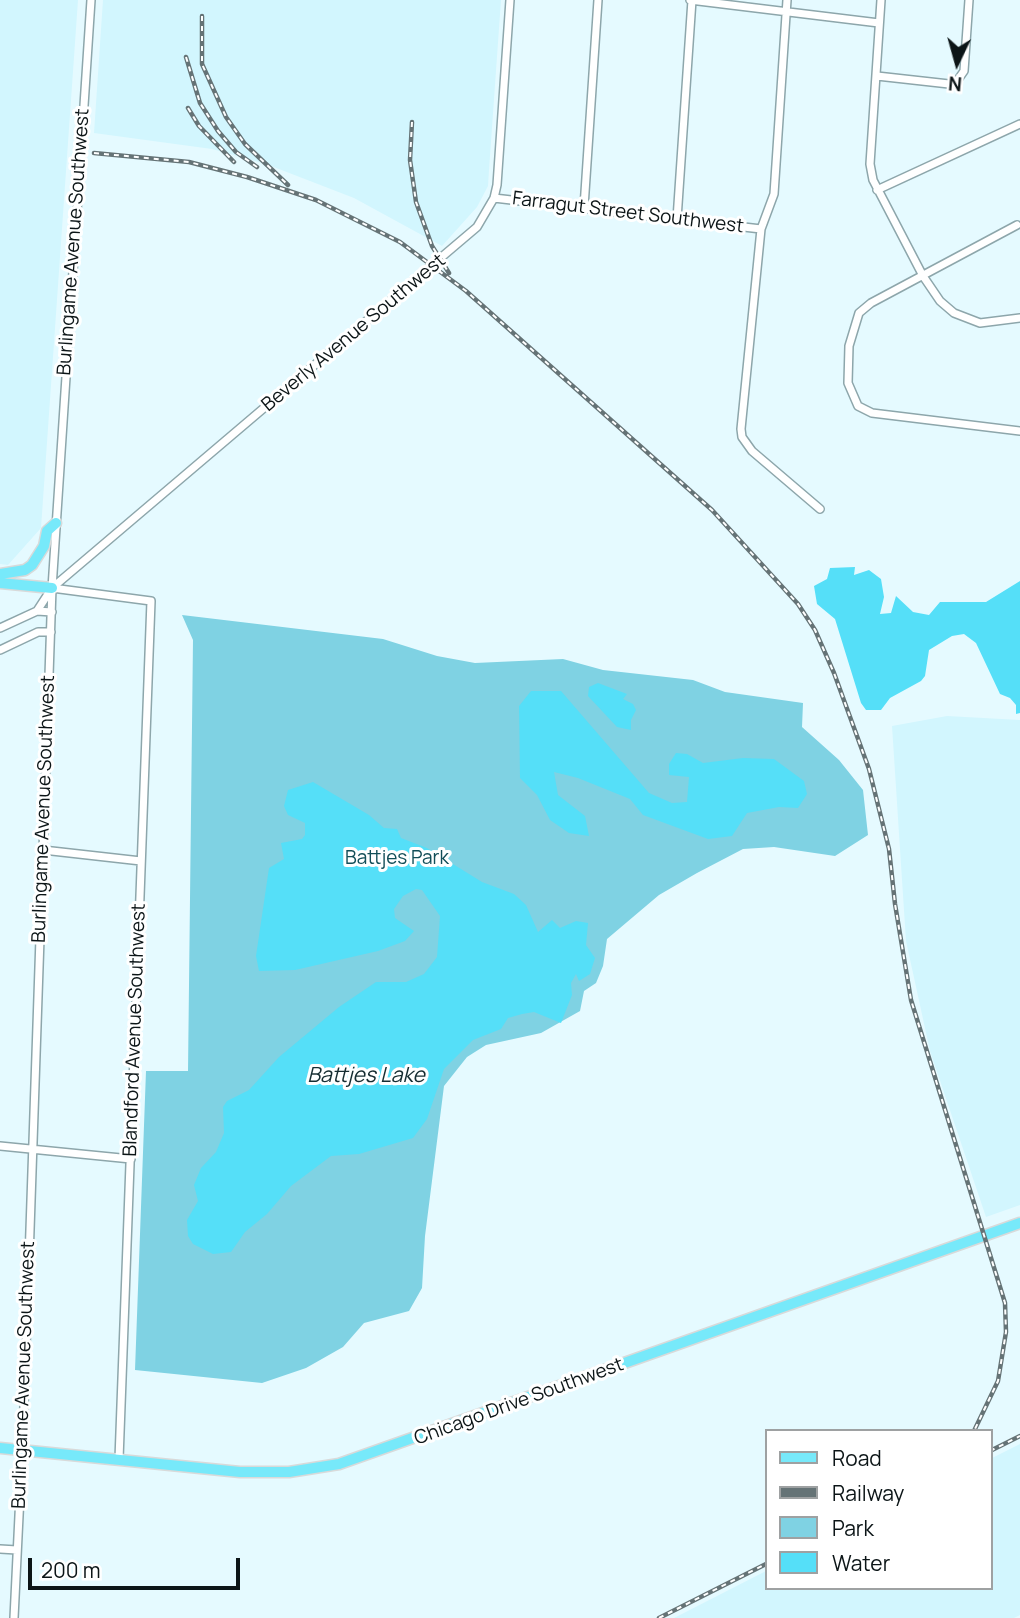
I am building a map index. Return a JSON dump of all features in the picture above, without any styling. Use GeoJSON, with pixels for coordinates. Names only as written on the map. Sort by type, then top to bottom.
{"type":"FeatureCollection","features":[{"type":"Feature","properties":{"kind":"main road"},"geometry":{"type":"LineString","coordinates":[[0,575],[25,570],[32,565],[44,546],[47,531],[56,523]]}},
{"type":"Feature","properties":{"kind":"main road"},"geometry":{"type":"LineString","coordinates":[[0,583],[52,589]]}},
{"type":"Feature","properties":{"kind":"main road","name":"Chicago Drive Southwest"},"geometry":{"type":"LineString","coordinates":[[0,1448],[254,1473],[289,1472],[339,1464],[1020,1223]]}},
{"type":"Feature","properties":{"kind":"street","name":"Burlingame Avenue Southwest"},"geometry":{"type":"LineString","coordinates":[[14,1618],[52,589],[90,0]]}},
{"type":"Feature","properties":{"kind":"street","name":"Beverly Avenue Southwest"},"geometry":{"type":"LineString","coordinates":[[37,611],[52,589],[477,228],[494,198],[510,0]]}},
{"type":"Feature","properties":{"kind":"street"},"geometry":{"type":"LineString","coordinates":[[584,207],[598,0]]}},
{"type":"Feature","properties":{"kind":"street"},"geometry":{"type":"LineString","coordinates":[[677,219],[691,0],[879,23]]}},
{"type":"Feature","properties":{"kind":"street"},"geometry":{"type":"LineString","coordinates":[[787,0],[774,194],[761,229],[741,429],[745,443],[820,509]]}},
{"type":"Feature","properties":{"kind":"street"},"geometry":{"type":"LineString","coordinates":[[881,0],[870,164],[877,190],[923,276],[940,301],[964,318],[980,323],[1020,318]]}},
{"type":"Feature","properties":{"kind":"street"},"geometry":{"type":"LineString","coordinates":[[877,76],[949,84],[957,82],[964,71],[969,0]]}},
{"type":"Feature","properties":{"kind":"street"},"geometry":{"type":"LineString","coordinates":[[877,190],[1020,124]]}},
{"type":"Feature","properties":{"kind":"street","name":"Farragut Street Southwest"},"geometry":{"type":"LineString","coordinates":[[494,198],[761,229]]}},
{"type":"Feature","properties":{"kind":"street"},"geometry":{"type":"LineString","coordinates":[[1017,225],[859,313],[850,337],[848,383],[858,405],[872,413],[1020,431]]}},
{"type":"Feature","properties":{"kind":"street","name":"Blandford Avenue Southwest"},"geometry":{"type":"LineString","coordinates":[[52,589],[151,601],[119,1459]]}},
{"type":"Feature","properties":{"kind":"street"},"geometry":{"type":"LineString","coordinates":[[0,628],[37,611],[52,612]]}},
{"type":"Feature","properties":{"kind":"street"},"geometry":{"type":"LineString","coordinates":[[0,650],[38,632],[51,632]]}},
{"type":"Feature","properties":{"kind":"street"},"geometry":{"type":"LineString","coordinates":[[43,850],[141,861]]}},
{"type":"Feature","properties":{"kind":"street"},"geometry":{"type":"LineString","coordinates":[[0,1146],[131,1159]]}},
{"type":"Feature","properties":{"kind":"street"},"geometry":{"type":"LineString","coordinates":[[0,1549],[17,1550]]}},
{"type":"Feature","properties":{"kind":"shaded area"},"geometry":{"type":"Polygon","coordinates":[[[0,0],[78,0],[41,528],[8,565],[0,564],[0,0]]]}},
{"type":"Feature","properties":{"kind":"shaded area"},"geometry":{"type":"Polygon","coordinates":[[[103,0],[501,0],[488,186],[477,207],[442,246],[354,198],[266,164],[212,149],[94,133],[103,0]]]}},
{"type":"Feature","properties":{"kind":"shaded area"},"geometry":{"type":"Polygon","coordinates":[[[947,716],[1020,720],[1020,1205],[986,1217],[930,1051],[906,941],[892,726],[947,716]]]}},
{"type":"Feature","properties":{"kind":"shaded area"},"geometry":{"type":"Polygon","coordinates":[[[1020,1444],[1020,1615],[1014,1618],[674,1618],[764,1572],[764,1590],[992,1590],[992,1458],[1020,1444]]]}},
{"type":"Feature","properties":{"kind":"green space","name":"Battjes Park"},"geometry":{"type":"Polygon","coordinates":[[[182,615],[383,639],[437,656],[475,663],[563,659],[603,670],[693,680],[725,692],[803,703],[802,727],[839,760],[863,790],[868,835],[835,856],[774,847],[743,849],[697,873],[659,895],[607,939],[603,966],[596,983],[584,991],[580,1011],[541,1033],[486,1045],[467,1057],[444,1086],[425,1236],[422,1288],[409,1311],[364,1323],[343,1347],[306,1368],[262,1383],[135,1370],[146,1071],[188,1071],[193,640],[182,615]]]}},
{"type":"Feature","properties":{"kind":"water"},"geometry":{"type":"Polygon","coordinates":[[[855,567],[854,575],[869,570],[881,579],[884,597],[880,614],[891,613],[896,596],[913,612],[929,615],[940,602],[986,602],[1020,581],[1020,713],[1016,714],[1016,705],[1010,698],[1000,694],[976,643],[964,634],[952,636],[929,650],[925,676],[921,681],[890,698],[881,710],[866,710],[861,703],[835,619],[817,604],[814,586],[827,579],[830,568],[855,567]]]}},
{"type":"Feature","properties":{"kind":"water"},"geometry":{"type":"Polygon","coordinates":[[[598,683],[627,694],[623,699],[633,704],[636,710],[631,720],[631,730],[617,727],[588,696],[589,687],[598,683]]]}},
{"type":"Feature","properties":{"kind":"water"},"geometry":{"type":"Polygon","coordinates":[[[531,691],[561,691],[649,793],[672,803],[687,802],[689,777],[669,775],[669,764],[676,753],[687,754],[703,763],[743,758],[774,759],[804,781],[807,794],[798,808],[779,807],[747,813],[732,836],[708,839],[643,815],[630,799],[578,778],[554,772],[558,795],[585,816],[589,836],[569,833],[550,820],[537,795],[520,778],[519,706],[531,691]]]}},
{"type":"Feature","properties":{"kind":"water","name":"Battjes Lake"},"geometry":{"type":"Polygon","coordinates":[[[313,782],[369,815],[384,828],[397,829],[401,838],[427,848],[482,882],[514,894],[526,905],[538,932],[552,920],[560,928],[576,921],[588,923],[586,945],[595,958],[590,974],[579,981],[576,974],[571,983],[572,995],[561,1023],[534,1012],[522,1014],[508,1018],[501,1029],[473,1040],[444,1069],[427,1119],[413,1138],[359,1154],[331,1156],[291,1186],[267,1214],[245,1232],[231,1252],[213,1254],[193,1244],[188,1236],[187,1220],[198,1201],[194,1185],[201,1168],[216,1152],[224,1133],[223,1107],[227,1101],[249,1090],[279,1057],[339,1007],[376,982],[406,982],[424,974],[437,957],[440,916],[422,890],[416,889],[403,896],[394,909],[395,918],[414,931],[405,941],[378,951],[295,970],[259,971],[256,956],[269,868],[284,859],[281,843],[302,839],[305,835],[305,823],[288,815],[284,806],[288,790],[313,782]]]}},
{"type":"Feature","properties":{"kind":"railway"},"geometry":{"type":"LineString","coordinates":[[202,16],[202,64],[226,117],[245,144],[288,185]]}},
{"type":"Feature","properties":{"kind":"railway"},"geometry":{"type":"LineString","coordinates":[[186,57],[200,103],[218,131],[236,152],[257,167]]}},
{"type":"Feature","properties":{"kind":"railway"},"geometry":{"type":"LineString","coordinates":[[188,108],[199,126],[234,162]]}},
{"type":"Feature","properties":{"kind":"railway"},"geometry":{"type":"LineString","coordinates":[[412,122],[410,160],[416,202],[432,246],[449,273]]}},
{"type":"Feature","properties":{"kind":"railway"},"geometry":{"type":"LineString","coordinates":[[94,153],[189,162],[247,177],[316,200],[400,242],[466,291],[712,510],[798,604],[815,630],[834,673],[869,769],[889,849],[911,1000],[1005,1303],[1006,1332],[998,1381],[975,1429]]}},
{"type":"Feature","properties":{"kind":"railway"},"geometry":{"type":"LineString","coordinates":[[992,1450],[1020,1436]]}},
{"type":"Feature","properties":{"kind":"railway"},"geometry":{"type":"LineString","coordinates":[[659,1618],[764,1565]]}}]}
